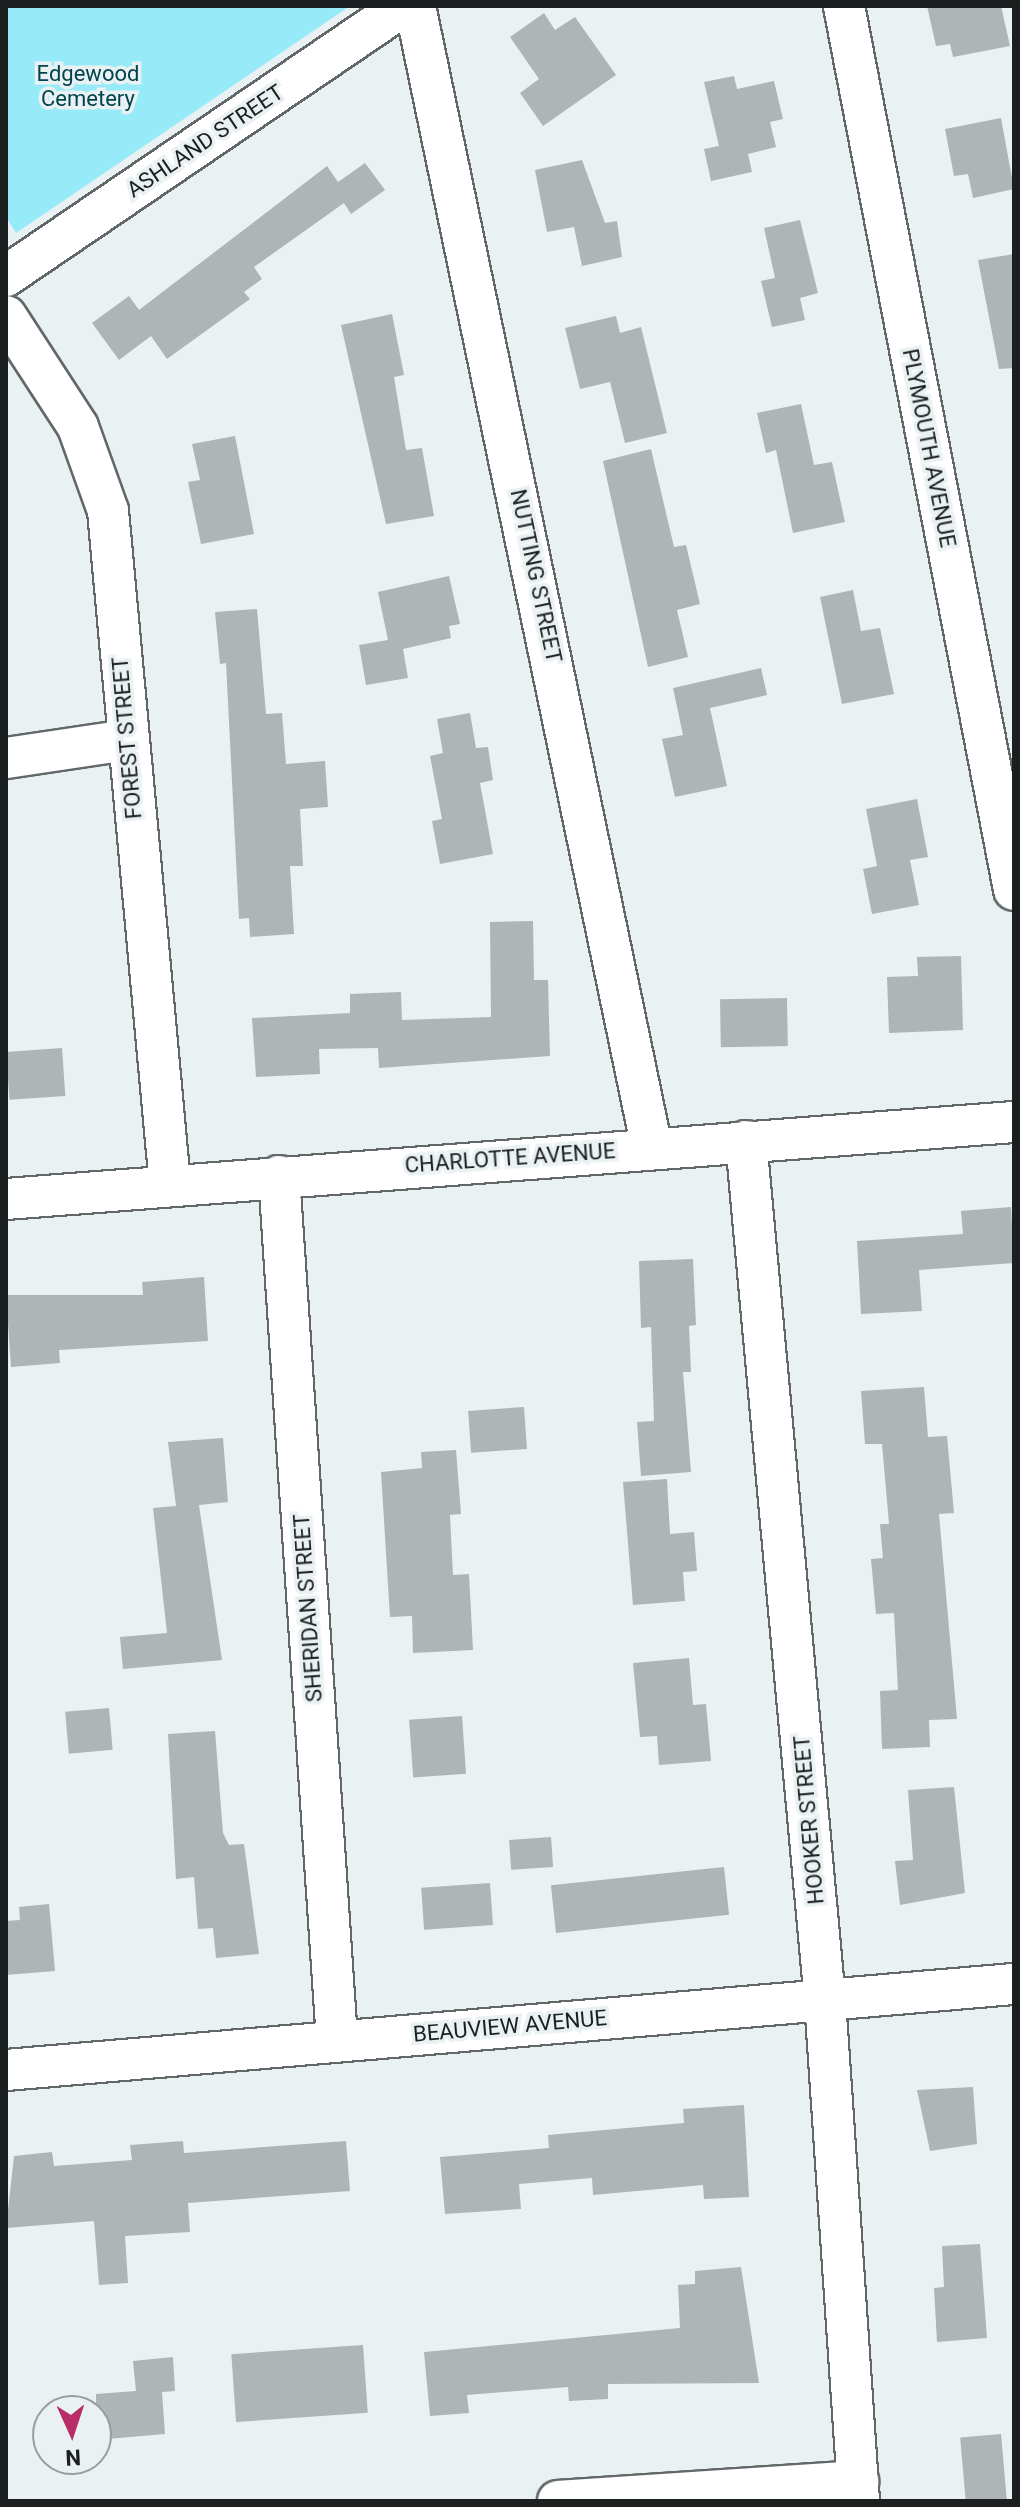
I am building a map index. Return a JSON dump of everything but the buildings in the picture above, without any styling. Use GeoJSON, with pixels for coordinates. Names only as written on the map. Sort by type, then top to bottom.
{"type":"FeatureCollection","features":[{"type":"Feature","properties":{"kind":"street","name":"ASHLAND STREET"},"geometry":{"type":"LineString","coordinates":[[6,276],[404,6]]}},
{"type":"Feature","properties":{"kind":"street","name":"NUTTING STREET"},"geometry":{"type":"LineString","coordinates":[[415,6],[652,1148]]}},
{"type":"Feature","properties":{"kind":"street","name":"PLYMOUTH AVENUE"},"geometry":{"type":"LineString","coordinates":[[844,6],[1014,890]]}},
{"type":"Feature","properties":{"kind":"street","name":"FOREST STREET"},"geometry":{"type":"LineString","coordinates":[[6,316],[96,468],[108,511],[126,740],[170,1185]]}},
{"type":"Feature","properties":{"kind":"street"},"geometry":{"type":"LineString","coordinates":[[6,758],[126,740]]}},
{"type":"Feature","properties":{"kind":"street","name":"CHARLOTTE AVENUE"},"geometry":{"type":"LineString","coordinates":[[6,1199],[1014,1122]]}},
{"type":"Feature","properties":{"kind":"street","name":"HOOKER STREET"},"geometry":{"type":"LineString","coordinates":[[746,1141],[825,2000],[858,2491]]}},
{"type":"Feature","properties":{"kind":"street","name":"SHERIDAN STREET"},"geometry":{"type":"LineString","coordinates":[[279,1176],[337,2041]]}},
{"type":"Feature","properties":{"kind":"street","name":"BEAUVIEW AVENUE"},"geometry":{"type":"LineString","coordinates":[[6,2070],[1014,1984]]}},
{"type":"Feature","properties":{"kind":"street"},"geometry":{"type":"LineString","coordinates":[[558,2501],[858,2491]]}},
{"type":"Feature","properties":{"kind":"green space","name":"Edgewood Cemetery"},"geometry":{"type":"Polygon","coordinates":[[[6,6],[350,6],[16,233],[6,217],[6,6]]]}}]}
